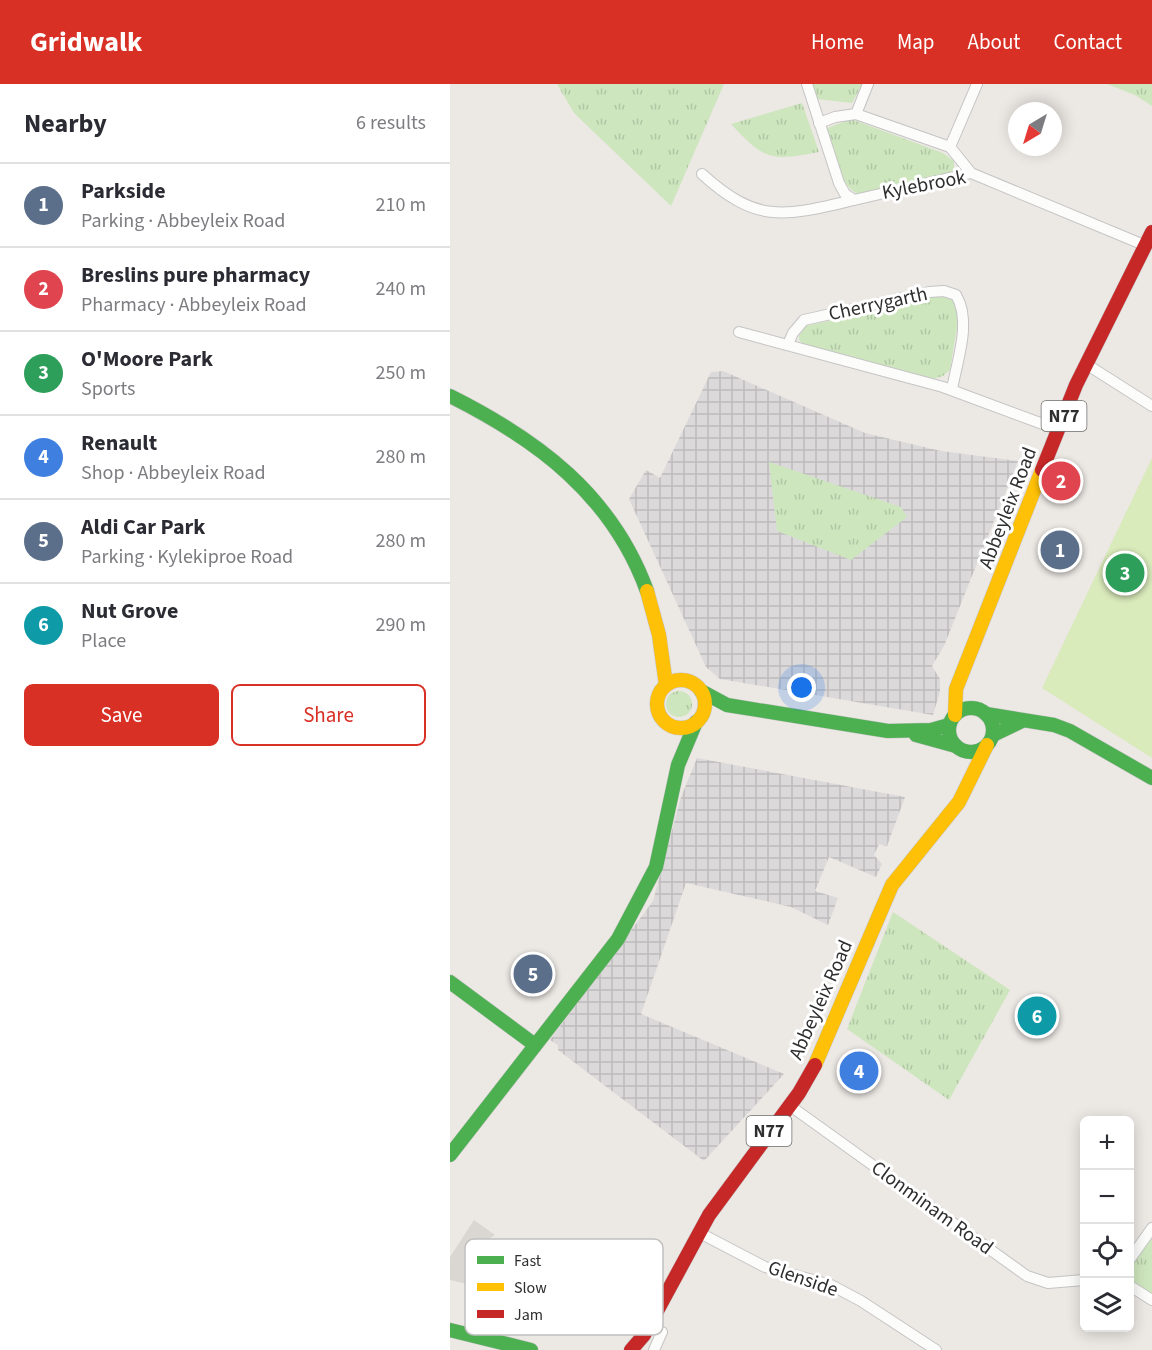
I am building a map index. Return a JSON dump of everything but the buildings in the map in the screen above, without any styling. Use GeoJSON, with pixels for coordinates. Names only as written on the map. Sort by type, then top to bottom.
{"type":"FeatureCollection","features":[{"type":"Feature","properties":{"kind":"main road","name":"Abbeyleix Road"},"geometry":{"type":"LineString","coordinates":[[952,720],[956,689],[1086,364],[1152,232]]}},
{"type":"Feature","properties":{"kind":"main road"},"geometry":{"type":"LineString","coordinates":[[450,396],[473,406],[534,442],[586,488],[618,530],[636,562],[652,604],[664,651],[666,685]]}},
{"type":"Feature","properties":{"kind":"main road"},"geometry":{"type":"LineString","coordinates":[[664,651],[688,681],[727,705],[907,732],[972,752],[1022,722]]}},
{"type":"Feature","properties":{"kind":"main road"},"geometry":{"type":"LineString","coordinates":[[965,669],[968,688],[981,711],[992,724],[990,740]]}},
{"type":"Feature","properties":{"kind":"main road"},"geometry":{"type":"LineString","coordinates":[[688,681],[676,680],[666,685],[659,694],[657,705],[660,716],[674,726],[685,727],[727,705]]}},
{"type":"Feature","properties":{"kind":"main road"},"geometry":{"type":"LineString","coordinates":[[450,1155],[631,920],[656,867],[678,765],[705,702],[701,691]]}},
{"type":"Feature","properties":{"kind":"main road"},"geometry":{"type":"LineString","coordinates":[[907,732],[931,730],[952,720],[965,709],[981,711],[1022,722],[1054,725],[1070,731],[1152,778]]}},
{"type":"Feature","properties":{"kind":"main road","name":"N77"},"geometry":{"type":"LineString","coordinates":[[952,720],[950,736],[967,768],[967,787]]}},
{"type":"Feature","properties":{"kind":"main road"},"geometry":{"type":"LineString","coordinates":[[674,726],[678,765]]}},
{"type":"Feature","properties":{"kind":"main road","name":"Abbeyleix Road"},"geometry":{"type":"LineString","coordinates":[[663,1299],[698,1232],[752,1153],[789,1105],[827,1043],[892,885],[947,818],[978,770],[990,740]]}},
{"type":"Feature","properties":{"kind":"main road"},"geometry":{"type":"LineString","coordinates":[[450,982],[535,1045]]}},
{"type":"Feature","properties":{"kind":"main road"},"geometry":{"type":"LineString","coordinates":[[450,1330],[465,1334]]}},
{"type":"Feature","properties":{"kind":"main road"},"geometry":{"type":"LineString","coordinates":[[467,1335],[511,1348],[531,1350]]}},
{"type":"Feature","properties":{"kind":"main road","name":"Abbeyleix Road"},"geometry":{"type":"LineString","coordinates":[[631,1350],[644,1335]]}},
{"type":"Feature","properties":{"kind":"street","name":"Kylebrook"},"geometry":{"type":"LineString","coordinates":[[807,84],[839,183],[845,194],[854,200],[971,173],[1144,245]]}},
{"type":"Feature","properties":{"kind":"street"},"geometry":{"type":"LineString","coordinates":[[856,114],[868,84]]}},
{"type":"Feature","properties":{"kind":"street"},"geometry":{"type":"LineString","coordinates":[[950,147],[977,84]]}},
{"type":"Feature","properties":{"kind":"street"},"geometry":{"type":"LineString","coordinates":[[819,123],[835,117],[856,114],[950,147],[971,173]]}},
{"type":"Feature","properties":{"kind":"street"},"geometry":{"type":"LineString","coordinates":[[702,174],[743,205],[772,213],[798,212],[854,200]]}},
{"type":"Feature","properties":{"kind":"street","name":"Cherrygarth"},"geometry":{"type":"LineString","coordinates":[[789,345],[793,333],[804,320],[881,305],[911,295],[944,291],[957,295],[963,306],[963,324],[952,389]]}},
{"type":"Feature","properties":{"kind":"street","name":"Cherrygarth"},"geometry":{"type":"LineString","coordinates":[[740,332],[952,389],[1059,430]]}},
{"type":"Feature","properties":{"kind":"street"},"geometry":{"type":"LineString","coordinates":[[1086,364],[1152,406]]}},
{"type":"Feature","properties":{"kind":"street","name":"Clonminam Road"},"geometry":{"type":"LineString","coordinates":[[789,1105],[1027,1276],[1048,1283],[1080,1280]]}},
{"type":"Feature","properties":{"kind":"street"},"geometry":{"type":"LineString","coordinates":[[1134,1253],[1152,1228]]}},
{"type":"Feature","properties":{"kind":"street","name":"Glenside"},"geometry":{"type":"LineString","coordinates":[[698,1232],[765,1267],[831,1285],[870,1307],[936,1350]]}},
{"type":"Feature","properties":{"kind":"street"},"geometry":{"type":"LineString","coordinates":[[1134,1289],[1152,1300]]}},
{"type":"Feature","properties":{"kind":"street"},"geometry":{"type":"LineString","coordinates":[[654,1350],[661,1335]]}},
{"type":"Feature","properties":{"kind":"shaded area"},"geometry":{"type":"Polygon","coordinates":[[[723,371],[865,433],[941,451],[1018,461],[944,646],[932,666],[940,679],[940,691],[933,715],[720,679],[706,667],[629,499],[646,470],[660,478],[711,372],[723,371]]]}},
{"type":"Feature","properties":{"kind":"shaded area"},"geometry":{"type":"Polygon","coordinates":[[[697,758],[905,797],[887,846],[879,844],[874,855],[882,864],[876,877],[829,857],[815,891],[838,898],[828,925],[791,907],[686,883],[641,1014],[784,1074],[704,1161],[558,1050],[558,1045],[550,1040],[653,901],[681,797],[697,758]]]}},
{"type":"Feature","properties":{"kind":"shaded area"},"geometry":{"type":"Polygon","coordinates":[[[474,1220],[495,1235],[489,1239],[465,1239],[465,1284],[450,1280],[450,1257],[474,1220]]]}},
{"type":"Feature","properties":{"kind":"green space"},"geometry":{"type":"Polygon","coordinates":[[[557,84],[724,84],[671,206],[574,113],[557,84]]]}},
{"type":"Feature","properties":{"kind":"green space"},"geometry":{"type":"Polygon","coordinates":[[[811,84],[862,84],[852,103],[816,99],[811,84]]]}},
{"type":"Feature","properties":{"kind":"green space"},"geometry":{"type":"Polygon","coordinates":[[[1107,84],[1152,84],[1152,106],[1135,95],[1107,84]]]}},
{"type":"Feature","properties":{"kind":"green space"},"geometry":{"type":"Polygon","coordinates":[[[802,103],[819,152],[790,157],[770,155],[752,145],[731,124],[802,103]]]}},
{"type":"Feature","properties":{"kind":"green space"},"geometry":{"type":"Polygon","coordinates":[[[851,119],[943,153],[954,161],[954,169],[949,174],[858,194],[851,189],[840,174],[825,129],[851,119]]]}},
{"type":"Feature","properties":{"kind":"green space"},"geometry":{"type":"Polygon","coordinates":[[[941,295],[955,301],[959,315],[950,370],[943,376],[933,379],[804,345],[799,340],[806,326],[941,295]]]}},
{"type":"Feature","properties":{"kind":"green space"},"geometry":{"type":"Polygon","coordinates":[[[1152,458],[1152,758],[1042,688],[1152,458]]]}},
{"type":"Feature","properties":{"kind":"green space"},"geometry":{"type":"Polygon","coordinates":[[[769,462],[901,507],[907,517],[851,560],[777,531],[769,462]]]}},
{"type":"Feature","properties":{"kind":"green space"},"geometry":{"type":"Polygon","coordinates":[[[679,691],[688,695],[692,704],[688,713],[679,717],[670,713],[666,704],[670,695],[679,691]]]}},
{"type":"Feature","properties":{"kind":"green space"},"geometry":{"type":"Polygon","coordinates":[[[893,912],[1010,990],[949,1100],[847,1029],[893,912]]]}},
{"type":"Feature","properties":{"kind":"green space"},"geometry":{"type":"Polygon","coordinates":[[[1152,1235],[1152,1295],[1134,1284],[1134,1261],[1152,1235]]]}},
{"type":"Feature","properties":{"kind":"traffic: fast"},"geometry":{"type":"LineString","coordinates":[[450,396],[513,432],[568,474],[614,526],[632,557],[647,591]]}},
{"type":"Feature","properties":{"kind":"traffic: fast"},"geometry":{"type":"LineString","coordinates":[[701,691],[727,705],[888,731],[931,730],[949,725]]}},
{"type":"Feature","properties":{"kind":"traffic: fast"},"geometry":{"type":"LineString","coordinates":[[971,708],[987,714],[993,730],[987,746],[971,752],[955,746],[949,730],[955,714],[971,708]]}},
{"type":"Feature","properties":{"kind":"traffic: fast"},"geometry":{"type":"LineString","coordinates":[[986,714],[1054,725],[1070,731],[1152,778]]}},
{"type":"Feature","properties":{"kind":"traffic: fast"},"geometry":{"type":"LineString","coordinates":[[993,735],[1022,721]]}},
{"type":"Feature","properties":{"kind":"traffic: fast"},"geometry":{"type":"LineString","coordinates":[[450,1155],[618,939],[656,867],[678,765],[696,722]]}},
{"type":"Feature","properties":{"kind":"traffic: fast"},"geometry":{"type":"LineString","coordinates":[[916,735],[956,746]]}},
{"type":"Feature","properties":{"kind":"traffic: fast"},"geometry":{"type":"LineString","coordinates":[[450,982],[535,1045]]}},
{"type":"Feature","properties":{"kind":"traffic: fast"},"geometry":{"type":"LineString","coordinates":[[450,1330],[465,1334]]}},
{"type":"Feature","properties":{"kind":"traffic: fast"},"geometry":{"type":"LineString","coordinates":[[470,1335],[531,1350]]}},
{"type":"Feature","properties":{"kind":"traffic: slow"},"geometry":{"type":"LineString","coordinates":[[955,715],[956,689],[1042,470]]}},
{"type":"Feature","properties":{"kind":"traffic: slow"},"geometry":{"type":"LineString","coordinates":[[647,591],[659,635],[666,685]]}},
{"type":"Feature","properties":{"kind":"traffic: slow"},"geometry":{"type":"LineString","coordinates":[[681,680],[698,687],[705,704],[698,721],[681,728],[664,721],[657,704],[664,687],[681,680]]}},
{"type":"Feature","properties":{"kind":"traffic: slow"},"geometry":{"type":"LineString","coordinates":[[815,1065],[892,885],[959,802],[987,745]]}},
{"type":"Feature","properties":{"kind":"traffic: jam"},"geometry":{"type":"LineString","coordinates":[[1042,470],[1076,385],[1152,232]]}},
{"type":"Feature","properties":{"kind":"traffic: jam"},"geometry":{"type":"LineString","coordinates":[[663,1300],[709,1215],[799,1093],[815,1065]]}},
{"type":"Feature","properties":{"kind":"traffic: jam"},"geometry":{"type":"LineString","coordinates":[[631,1350],[644,1335]]}},
{"type":"Feature","properties":{"kind":"place","name":"Breslins pure pharmacy"},"geometry":{"type":"Point","coordinates":[1061,481]}},
{"type":"Feature","properties":{"kind":"place","name":"Parkside"},"geometry":{"type":"Point","coordinates":[1060,550]}},
{"type":"Feature","properties":{"kind":"place","name":"O'Moore Park"},"geometry":{"type":"Point","coordinates":[1125,573]}},
{"type":"Feature","properties":{"kind":"place","name":"Aldi Car Park"},"geometry":{"type":"Point","coordinates":[533,974]}},
{"type":"Feature","properties":{"kind":"place","name":"Nut Grove"},"geometry":{"type":"Point","coordinates":[1037,1016]}},
{"type":"Feature","properties":{"kind":"place","name":"Renault"},"geometry":{"type":"Point","coordinates":[859,1071]}}]}
